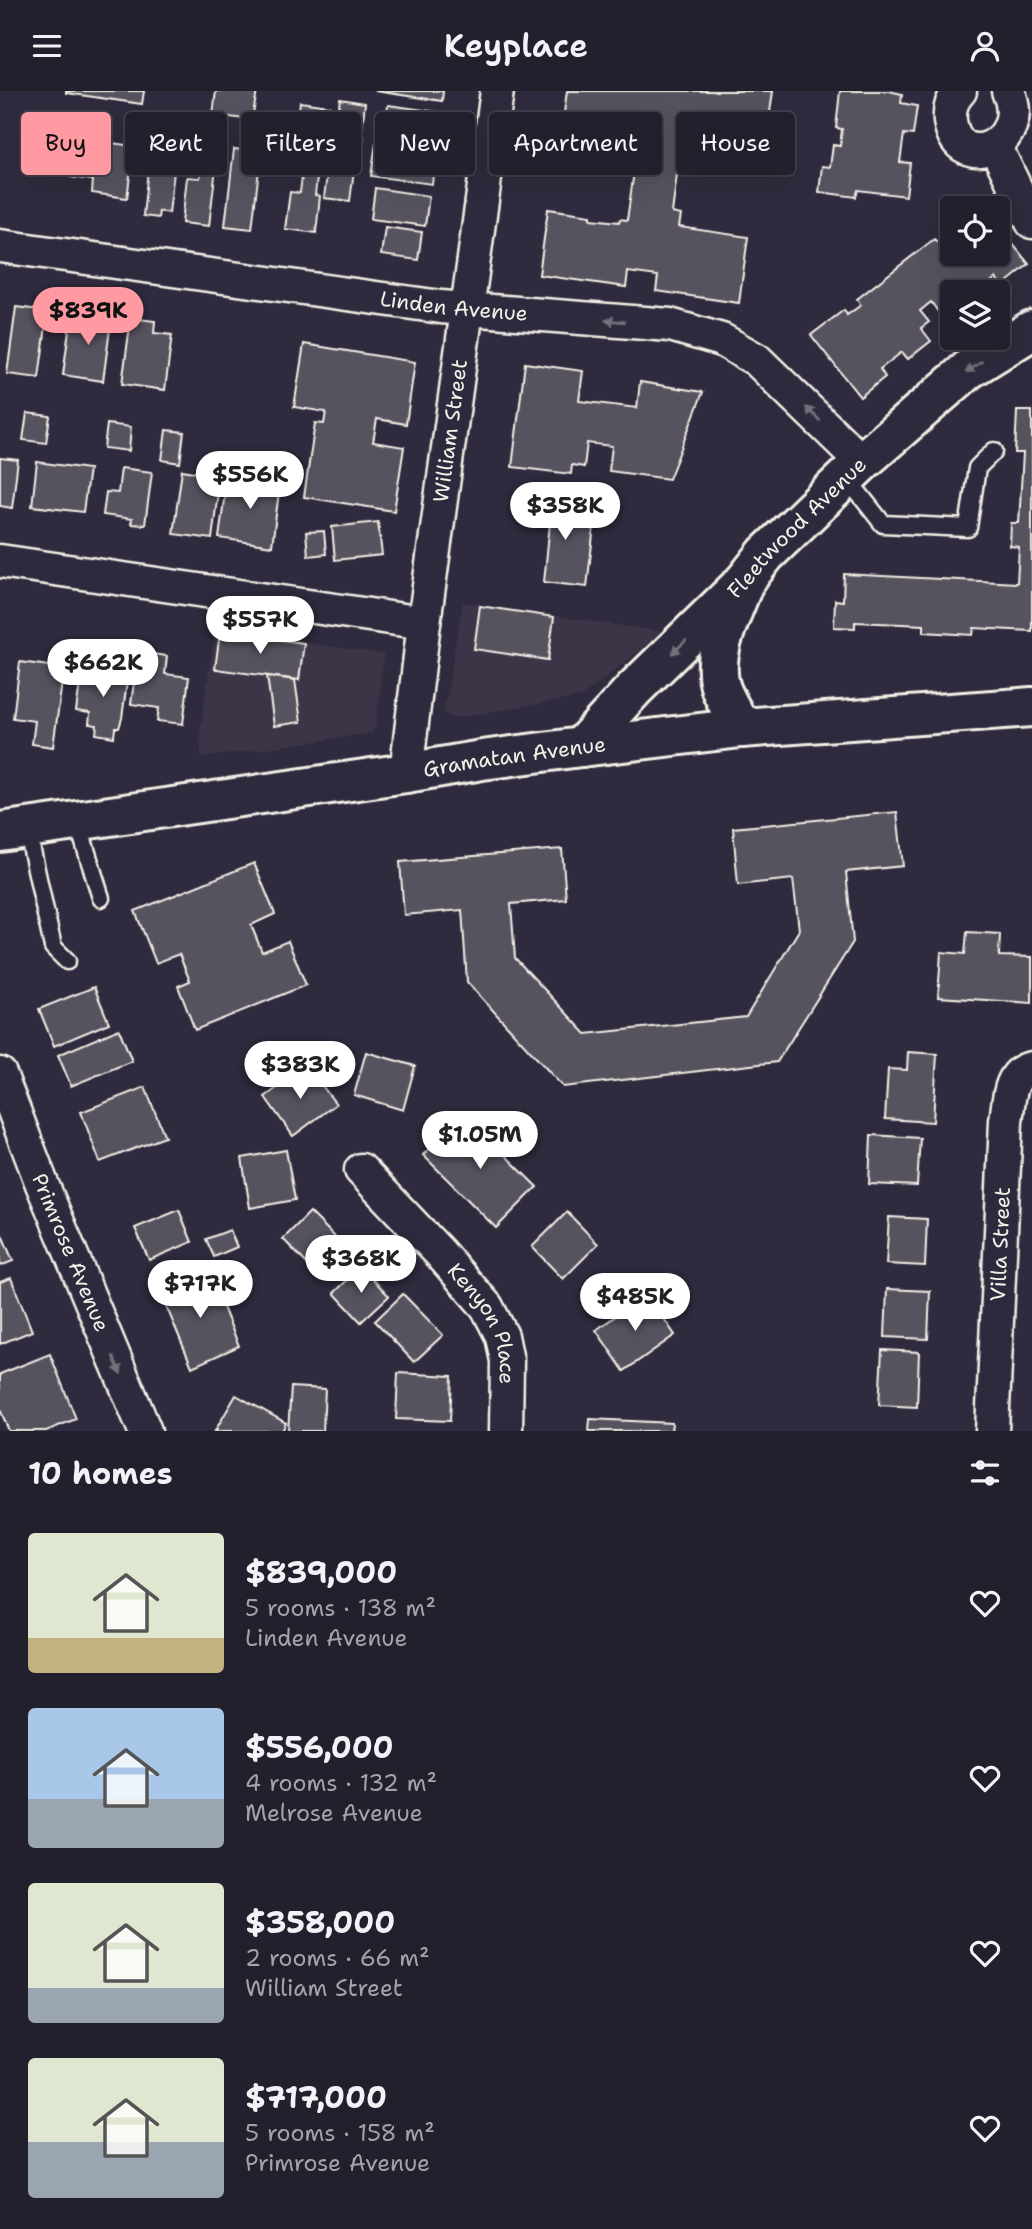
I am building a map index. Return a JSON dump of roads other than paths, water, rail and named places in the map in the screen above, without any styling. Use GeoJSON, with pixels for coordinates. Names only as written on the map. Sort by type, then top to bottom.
{"type":"FeatureCollection","features":[{"type":"Feature","properties":{"kind":"main road","name":"Fleetwood Avenue"},"geometry":{"type":"LineString","coordinates":[[581,747],[635,688],[744,582],[766,554],[854,470],[969,369],[1032,330]]}},
{"type":"Feature","properties":{"kind":"main road"},"geometry":{"type":"LineString","coordinates":[[741,728],[722,691],[718,669],[719,653],[744,582]]}},
{"type":"Feature","properties":{"kind":"main road","name":"Gramatan Avenue"},"geometry":{"type":"LineString","coordinates":[[13,830],[406,773],[482,759],[581,747],[741,728],[1032,707]]}},
{"type":"Feature","properties":{"kind":"street","name":"William Street"},"geometry":{"type":"LineString","coordinates":[[406,773],[497,91]]}},
{"type":"Feature","properties":{"kind":"street"},"geometry":{"type":"LineString","coordinates":[[960,91],[951,105],[951,127],[964,145],[975,149],[996,148],[1007,143],[1014,134],[1018,110],[1015,99],[1008,91]]}},
{"type":"Feature","properties":{"kind":"street"},"geometry":{"type":"LineString","coordinates":[[996,148],[1032,222]]}},
{"type":"Feature","properties":{"kind":"street","name":"Linden Avenue"},"geometry":{"type":"LineString","coordinates":[[0,246],[467,310],[670,325],[722,340],[757,360],[854,470]]}},
{"type":"Feature","properties":{"kind":"street"},"geometry":{"type":"LineString","coordinates":[[0,561],[424,623]]}},
{"type":"Feature","properties":{"kind":"street","name":"Villa Street"},"geometry":{"type":"LineString","coordinates":[[992,1431],[1006,1121],[1012,1083],[1027,1069],[1032,1069]]}},
{"type":"Feature","properties":{"kind":"street","name":"Primrose Avenue"},"geometry":{"type":"LineString","coordinates":[[0,1074],[41,1184],[145,1431]]}},
{"type":"Feature","properties":{"kind":"street","name":"Kenyon Place"},"geometry":{"type":"LineString","coordinates":[[361,1170],[487,1307],[502,1336],[507,1361],[506,1431]]}},
{"type":"Feature","properties":{"kind":"lane"},"geometry":{"type":"LineString","coordinates":[[854,470],[883,524],[968,528],[977,468],[994,451]]}},
{"type":"Feature","properties":{"kind":"lane"},"geometry":{"type":"LineString","coordinates":[[76,820],[101,898]]}},
{"type":"Feature","properties":{"kind":"lane"},"geometry":{"type":"LineString","coordinates":[[13,830],[53,947],[67,961]]}}]}
